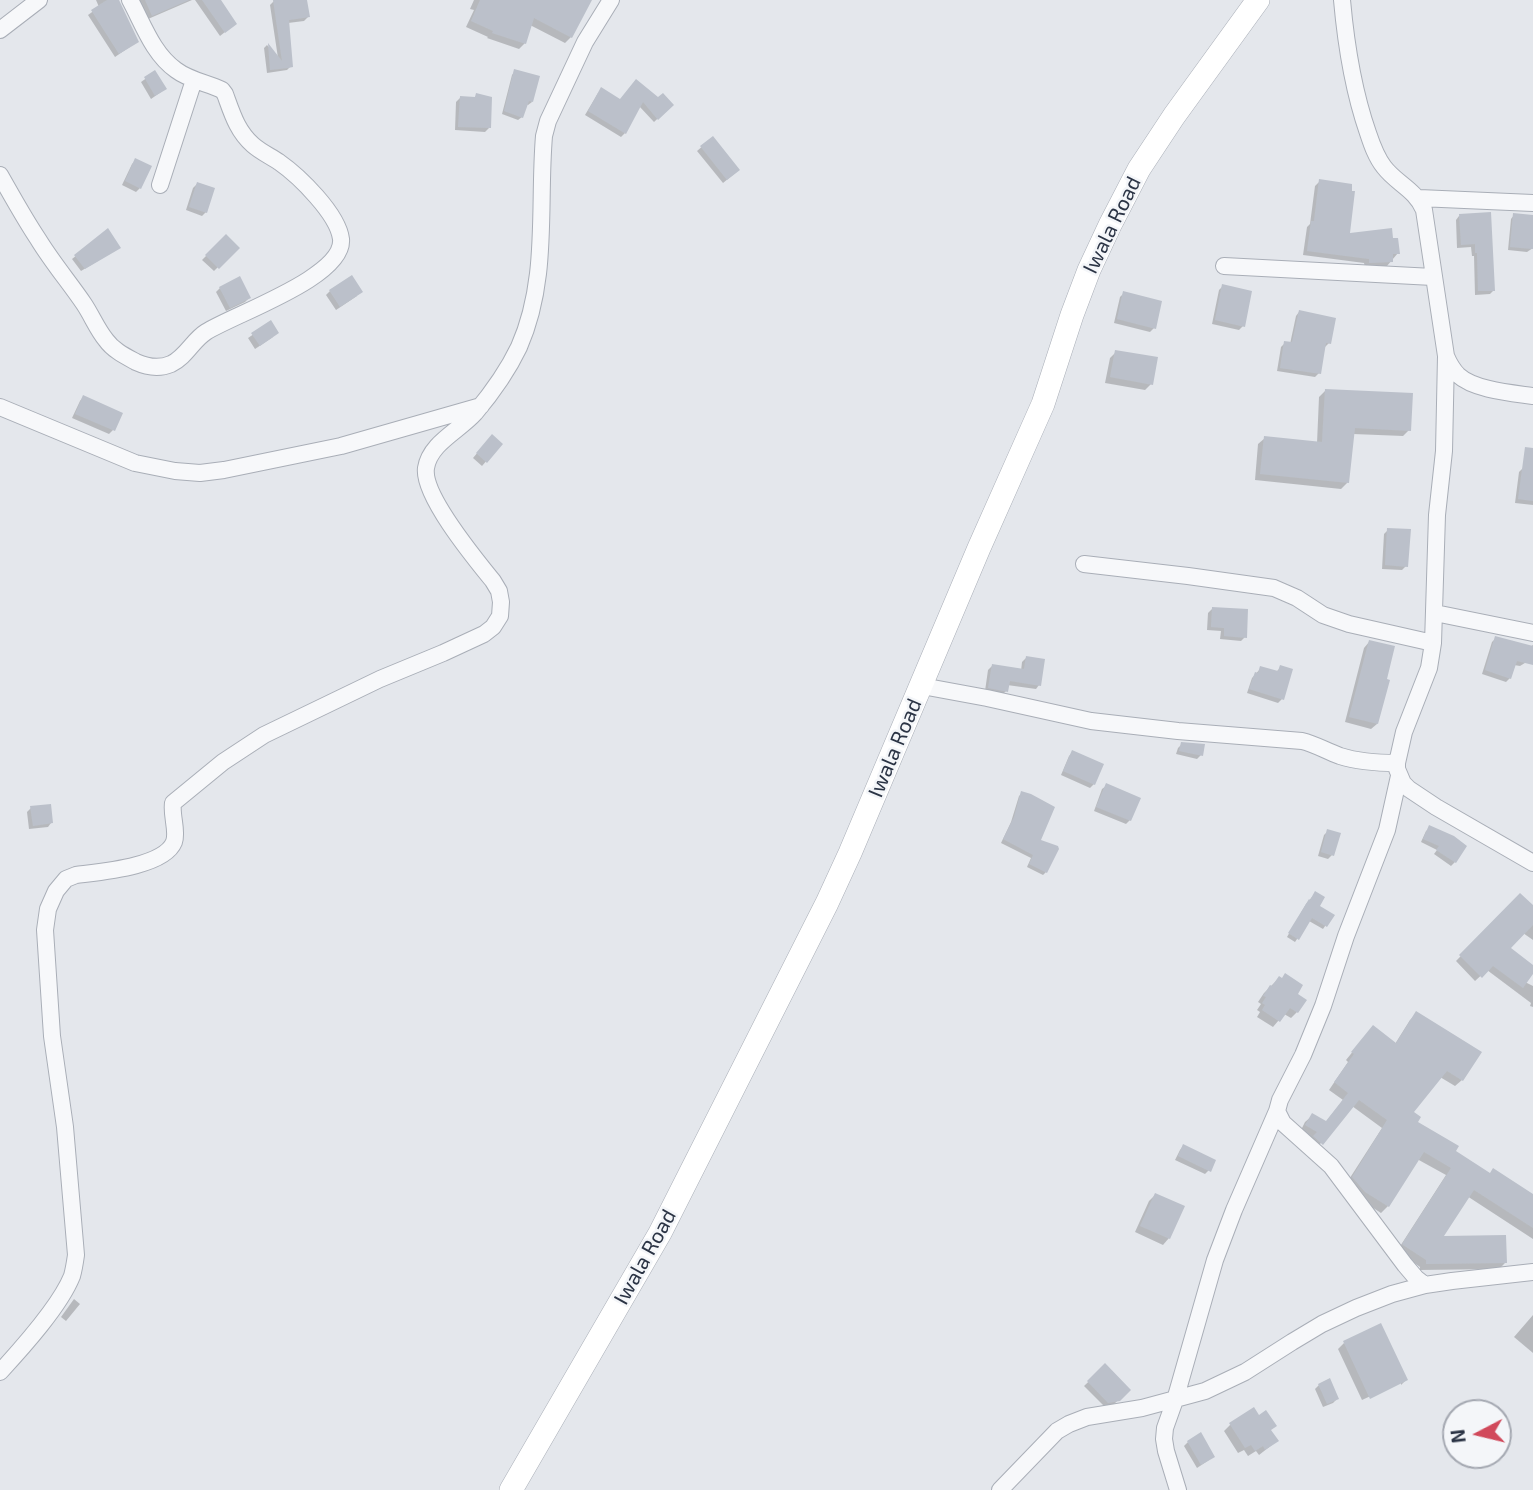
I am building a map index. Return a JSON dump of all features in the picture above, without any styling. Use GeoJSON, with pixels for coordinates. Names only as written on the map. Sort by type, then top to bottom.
{"type":"FeatureCollection","features":[{"type":"Feature","properties":{"kind":"street"},"geometry":{"type":"LineString","coordinates":[[0,30],[40,0]]}},
{"type":"Feature","properties":{"kind":"street"},"geometry":{"type":"LineString","coordinates":[[0,175],[37,239],[81,300],[107,342],[121,354],[148,367],[170,364],[180,358],[203,334],[313,278],[332,263],[340,251],[341,239],[323,204],[301,179],[252,144],[241,132],[222,90],[194,80],[176,70],[163,58],[130,0]]}},
{"type":"Feature","properties":{"kind":"street"},"geometry":{"type":"LineString","coordinates":[[0,1372],[63,1294],[73,1274],[76,1255],[65,1127],[52,1036],[45,930],[48,909],[56,891],[66,879],[76,875],[151,861],[170,848],[174,841],[173,803],[223,762],[264,734],[484,634],[500,616],[499,591],[452,526],[426,481],[428,460],[435,449],[481,405],[518,348],[535,297],[542,237],[544,136],[548,121],[585,42],[611,0]]}},
{"type":"Feature","properties":{"kind":"street","name":"Iwala Road"},"geometry":{"type":"LineString","coordinates":[[511,1490],[660,1233],[827,903],[1043,404],[1072,315],[1110,225],[1139,169],[1258,0]]}},
{"type":"Feature","properties":{"kind":"street"},"geometry":{"type":"LineString","coordinates":[[1178,1490],[1164,1439],[1203,1300],[1219,1249],[1280,1100],[1303,1055],[1323,1006],[1346,936],[1387,830],[1404,732],[1429,668],[1433,643],[1437,515],[1444,451],[1446,356],[1424,210],[1419,198],[1384,167],[1373,148],[1356,94],[1342,0]]}},
{"type":"Feature","properties":{"kind":"street"},"geometry":{"type":"LineString","coordinates":[[160,185],[194,80]]}},
{"type":"Feature","properties":{"kind":"street"},"geometry":{"type":"LineString","coordinates":[[1419,198],[1533,203]]}},
{"type":"Feature","properties":{"kind":"street"},"geometry":{"type":"LineString","coordinates":[[1224,267],[1433,277]]}},
{"type":"Feature","properties":{"kind":"street"},"geometry":{"type":"LineString","coordinates":[[1446,356],[1452,369],[1468,382],[1533,396]]}},
{"type":"Feature","properties":{"kind":"street"},"geometry":{"type":"LineString","coordinates":[[0,407],[135,463],[200,473],[341,446],[481,405]]}},
{"type":"Feature","properties":{"kind":"street"},"geometry":{"type":"LineString","coordinates":[[1084,564],[1274,588],[1336,620],[1433,643]]}},
{"type":"Feature","properties":{"kind":"street"},"geometry":{"type":"LineString","coordinates":[[1434,613],[1533,634]]}},
{"type":"Feature","properties":{"kind":"street"},"geometry":{"type":"LineString","coordinates":[[922,686],[1091,721],[1302,741],[1316,744],[1337,755],[1398,769]]}},
{"type":"Feature","properties":{"kind":"street"},"geometry":{"type":"LineString","coordinates":[[1398,769],[1403,783],[1409,789],[1533,863]]}},
{"type":"Feature","properties":{"kind":"street"},"geometry":{"type":"LineString","coordinates":[[1277,1111],[1283,1123],[1331,1166],[1405,1265],[1425,1285]]}},
{"type":"Feature","properties":{"kind":"street"},"geometry":{"type":"LineString","coordinates":[[1000,1490],[1057,1432],[1069,1424],[1087,1417],[1142,1408],[1205,1391],[1245,1372],[1302,1336],[1356,1308],[1392,1294],[1425,1285],[1533,1272]]}},
{"type":"Feature","properties":{"kind":"building"},"geometry":{"type":"Polygon","coordinates":[[[107,0],[119,0],[139,42],[119,54],[91,10],[107,0]]]}},
{"type":"Feature","properties":{"kind":"building"},"geometry":{"type":"Polygon","coordinates":[[[145,0],[189,0],[152,16],[145,0]]]}},
{"type":"Feature","properties":{"kind":"building"},"geometry":{"type":"Polygon","coordinates":[[[202,0],[221,0],[237,24],[225,33],[202,0]]]}},
{"type":"Feature","properties":{"kind":"building"},"geometry":{"type":"Polygon","coordinates":[[[273,0],[307,0],[310,17],[289,20],[293,67],[270,70],[268,43],[282,61],[273,0]]]}},
{"type":"Feature","properties":{"kind":"building"},"geometry":{"type":"Polygon","coordinates":[[[480,0],[592,0],[572,38],[534,18],[526,44],[492,33],[493,31],[471,21],[480,0]]]}},
{"type":"Feature","properties":{"kind":"building"},"geometry":{"type":"Polygon","coordinates":[[[514,69],[540,76],[533,102],[529,101],[523,118],[504,111],[514,69]]]}},
{"type":"Feature","properties":{"kind":"building"},"geometry":{"type":"Polygon","coordinates":[[[155,70],[167,89],[155,96],[144,77],[155,70]]]}},
{"type":"Feature","properties":{"kind":"building"},"geometry":{"type":"Polygon","coordinates":[[[636,79],[658,97],[663,93],[674,105],[658,120],[643,102],[626,134],[588,111],[601,87],[620,99],[636,79]]]}},
{"type":"Feature","properties":{"kind":"building"},"geometry":{"type":"Polygon","coordinates":[[[476,93],[492,97],[491,128],[458,127],[460,96],[475,97],[476,93]]]}},
{"type":"Feature","properties":{"kind":"building"},"geometry":{"type":"Polygon","coordinates":[[[713,136],[740,170],[727,180],[700,146],[713,136]]]}},
{"type":"Feature","properties":{"kind":"building"},"geometry":{"type":"Polygon","coordinates":[[[135,158],[152,166],[141,189],[125,181],[135,158]]]}},
{"type":"Feature","properties":{"kind":"building"},"geometry":{"type":"Polygon","coordinates":[[[1319,179],[1352,184],[1352,191],[1355,191],[1350,233],[1392,228],[1393,238],[1398,238],[1400,254],[1393,254],[1393,262],[1369,263],[1369,259],[1307,251],[1319,179]]]}},
{"type":"Feature","properties":{"kind":"building"},"geometry":{"type":"Polygon","coordinates":[[[197,182],[215,188],[207,213],[189,207],[197,182]]]}},
{"type":"Feature","properties":{"kind":"building"},"geometry":{"type":"Polygon","coordinates":[[[1491,212],[1495,291],[1478,291],[1475,244],[1461,245],[1459,214],[1491,212]]]}},
{"type":"Feature","properties":{"kind":"building"},"geometry":{"type":"Polygon","coordinates":[[[1513,213],[1533,215],[1533,249],[1510,247],[1513,213]]]}},
{"type":"Feature","properties":{"kind":"building"},"geometry":{"type":"Polygon","coordinates":[[[108,228],[121,248],[85,269],[74,255],[108,228]]]}},
{"type":"Feature","properties":{"kind":"building"},"geometry":{"type":"Polygon","coordinates":[[[226,234],[240,248],[219,269],[205,255],[226,234]]]}},
{"type":"Feature","properties":{"kind":"building"},"geometry":{"type":"Polygon","coordinates":[[[352,275],[363,292],[340,307],[329,290],[352,275]]]}},
{"type":"Feature","properties":{"kind":"building"},"geometry":{"type":"Polygon","coordinates":[[[240,276],[251,298],[230,308],[219,287],[240,276]]]}},
{"type":"Feature","properties":{"kind":"building"},"geometry":{"type":"Polygon","coordinates":[[[1222,284],[1252,291],[1245,327],[1215,320],[1222,284]]]}},
{"type":"Feature","properties":{"kind":"building"},"geometry":{"type":"Polygon","coordinates":[[[1123,291],[1162,301],[1156,329],[1117,319],[1123,291]]]}},
{"type":"Feature","properties":{"kind":"building"},"geometry":{"type":"Polygon","coordinates":[[[1299,310],[1336,318],[1331,344],[1326,343],[1321,374],[1280,368],[1284,341],[1292,342],[1299,310]]]}},
{"type":"Feature","properties":{"kind":"building"},"geometry":{"type":"Polygon","coordinates":[[[271,320],[279,333],[260,346],[251,333],[271,320]]]}},
{"type":"Feature","properties":{"kind":"building"},"geometry":{"type":"Polygon","coordinates":[[[1115,350],[1158,357],[1153,385],[1110,377],[1115,350]]]}},
{"type":"Feature","properties":{"kind":"building"},"geometry":{"type":"Polygon","coordinates":[[[1325,389],[1413,393],[1411,431],[1355,428],[1349,483],[1260,474],[1264,436],[1322,442],[1325,389]]]}},
{"type":"Feature","properties":{"kind":"building"},"geometry":{"type":"Polygon","coordinates":[[[83,395],[123,413],[115,431],[75,414],[83,395]]]}},
{"type":"Feature","properties":{"kind":"building"},"geometry":{"type":"Polygon","coordinates":[[[492,434],[503,444],[487,463],[476,453],[492,434]]]}},
{"type":"Feature","properties":{"kind":"building"},"geometry":{"type":"Polygon","coordinates":[[[1525,447],[1533,448],[1533,501],[1518,499],[1525,447]]]}},
{"type":"Feature","properties":{"kind":"building"},"geometry":{"type":"Polygon","coordinates":[[[1387,528],[1411,529],[1408,567],[1385,565],[1387,528]]]}},
{"type":"Feature","properties":{"kind":"building"},"geometry":{"type":"Polygon","coordinates":[[[1212,607],[1248,609],[1247,638],[1224,636],[1224,628],[1211,627],[1212,607]]]}},
{"type":"Feature","properties":{"kind":"building"},"geometry":{"type":"Polygon","coordinates":[[[1495,636],[1533,646],[1533,665],[1517,661],[1511,679],[1485,670],[1495,636]]]}},
{"type":"Feature","properties":{"kind":"building"},"geometry":{"type":"Polygon","coordinates":[[[1369,640],[1395,646],[1387,679],[1390,680],[1378,724],[1349,717],[1369,640]]]}},
{"type":"Feature","properties":{"kind":"building"},"geometry":{"type":"Polygon","coordinates":[[[1026,656],[1045,659],[1041,686],[1010,681],[1008,692],[988,688],[992,664],[1024,669],[1026,656]]]}},
{"type":"Feature","properties":{"kind":"building"},"geometry":{"type":"Polygon","coordinates":[[[1280,665],[1293,669],[1284,700],[1249,689],[1260,666],[1278,671],[1280,665]]]}},
{"type":"Feature","properties":{"kind":"building"},"geometry":{"type":"Polygon","coordinates":[[[1181,742],[1205,744],[1203,756],[1179,751],[1181,742]]]}},
{"type":"Feature","properties":{"kind":"building"},"geometry":{"type":"Polygon","coordinates":[[[1072,750],[1104,764],[1095,785],[1063,771],[1072,750]]]}},
{"type":"Feature","properties":{"kind":"building"},"geometry":{"type":"Polygon","coordinates":[[[1106,783],[1141,798],[1131,821],[1096,807],[1106,783]]]}},
{"type":"Feature","properties":{"kind":"building"},"geometry":{"type":"Polygon","coordinates":[[[1021,791],[1055,807],[1041,840],[1058,846],[1059,849],[1047,873],[1029,864],[1033,855],[1003,839],[1014,817],[1021,791]]]}},
{"type":"Feature","properties":{"kind":"building"},"geometry":{"type":"Polygon","coordinates":[[[51,804],[53,823],[33,826],[30,806],[51,804]]]}},
{"type":"Feature","properties":{"kind":"building"},"geometry":{"type":"Polygon","coordinates":[[[1429,825],[1454,836],[1467,846],[1456,863],[1436,850],[1439,846],[1423,839],[1429,825]]]}},
{"type":"Feature","properties":{"kind":"building"},"geometry":{"type":"Polygon","coordinates":[[[1327,829],[1341,833],[1334,856],[1321,852],[1327,829]]]}},
{"type":"Feature","properties":{"kind":"building"},"geometry":{"type":"Polygon","coordinates":[[[1315,891],[1325,897],[1320,906],[1335,915],[1327,927],[1312,918],[1299,940],[1288,933],[1315,891]]]}},
{"type":"Feature","properties":{"kind":"building"},"geometry":{"type":"Polygon","coordinates":[[[1520,893],[1533,905],[1533,925],[1511,948],[1533,965],[1533,974],[1523,988],[1493,966],[1482,978],[1459,955],[1520,893]]]}},
{"type":"Feature","properties":{"kind":"building"},"geometry":{"type":"Polygon","coordinates":[[[1285,973],[1303,985],[1298,994],[1307,1000],[1298,1013],[1290,1008],[1280,1022],[1262,1010],[1265,1005],[1262,1003],[1270,985],[1285,973]]]}},
{"type":"Feature","properties":{"kind":"building"},"geometry":{"type":"Polygon","coordinates":[[[1416,1011],[1482,1052],[1463,1081],[1447,1071],[1414,1112],[1421,1117],[1418,1122],[1459,1146],[1456,1151],[1490,1173],[1493,1168],[1533,1194],[1533,1228],[1474,1190],[1444,1236],[1506,1235],[1507,1263],[1426,1264],[1426,1260],[1402,1244],[1451,1168],[1424,1152],[1389,1207],[1365,1192],[1352,1177],[1387,1120],[1359,1100],[1323,1145],[1313,1136],[1317,1132],[1305,1125],[1312,1113],[1326,1121],[1348,1093],[1334,1082],[1354,1054],[1351,1052],[1373,1025],[1396,1043],[1416,1011]]]}},
{"type":"Feature","properties":{"kind":"building"},"geometry":{"type":"Polygon","coordinates":[[[1183,1144],[1216,1160],[1211,1172],[1178,1156],[1183,1144]]]}},
{"type":"Feature","properties":{"kind":"building"},"geometry":{"type":"Polygon","coordinates":[[[1155,1193],[1185,1206],[1170,1239],[1140,1226],[1155,1193]]]}},
{"type":"Feature","properties":{"kind":"building"},"geometry":{"type":"Polygon","coordinates":[[[1381,1323],[1408,1380],[1370,1399],[1343,1341],[1381,1323]]]}},
{"type":"Feature","properties":{"kind":"building"},"geometry":{"type":"Polygon","coordinates":[[[1105,1363],[1131,1390],[1120,1401],[1108,1403],[1087,1381],[1105,1363]]]}},
{"type":"Feature","properties":{"kind":"building"},"geometry":{"type":"Polygon","coordinates":[[[1330,1378],[1339,1399],[1327,1404],[1318,1384],[1330,1378]]]}},
{"type":"Feature","properties":{"kind":"building"},"geometry":{"type":"Polygon","coordinates":[[[1254,1407],[1259,1415],[1266,1410],[1277,1426],[1271,1430],[1279,1441],[1265,1450],[1263,1446],[1255,1451],[1251,1445],[1245,1448],[1229,1423],[1254,1407]]]}},
{"type":"Feature","properties":{"kind":"building"},"geometry":{"type":"Polygon","coordinates":[[[1201,1432],[1215,1457],[1201,1465],[1187,1441],[1201,1432]]]}}]}
